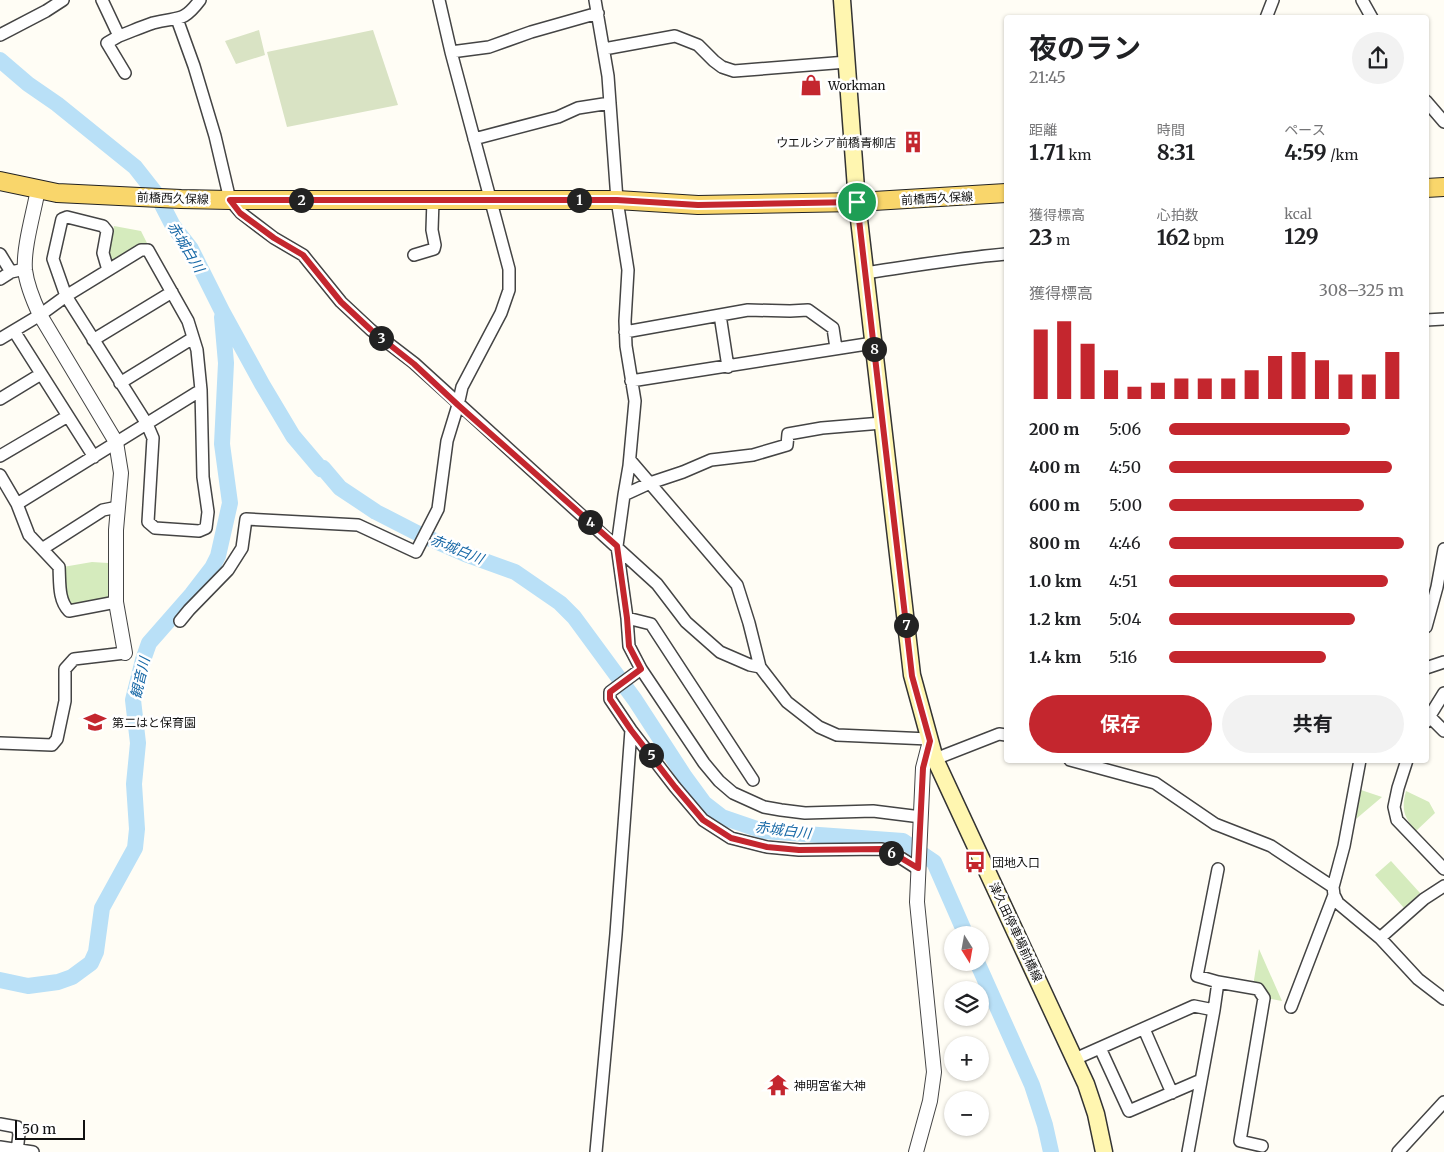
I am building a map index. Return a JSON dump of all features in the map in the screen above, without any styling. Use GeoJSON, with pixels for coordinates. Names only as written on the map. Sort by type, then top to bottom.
{"type":"FeatureCollection","features":[{"type":"Feature","properties":{"kind":"main road","name":"津久田停車場前橋線"},"geometry":{"type":"LineString","coordinates":[[842,0],[857,202],[912,676],[935,759],[1086,1084],[1096,1114],[1104,1152]]}},
{"type":"Feature","properties":{"kind":"main road","name":"前橋西久保線"},"geometry":{"type":"LineString","coordinates":[[0,181],[66,193],[230,200],[617,200],[698,205],[857,202],[1004,193]]}},
{"type":"Feature","properties":{"kind":"main road"},"geometry":{"type":"LineString","coordinates":[[1429,188],[1444,187]]}},
{"type":"Feature","properties":{"kind":"street"},"geometry":{"type":"LineString","coordinates":[[2,34],[63,0]]}},
{"type":"Feature","properties":{"kind":"street"},"geometry":{"type":"LineString","coordinates":[[102,0],[119,36]]}},
{"type":"Feature","properties":{"kind":"street"},"geometry":{"type":"LineString","coordinates":[[124,73],[107,42],[153,23],[181,18],[191,12],[200,0]]}},
{"type":"Feature","properties":{"kind":"street"},"geometry":{"type":"LineString","coordinates":[[180,621],[228,570],[242,548],[246,519],[358,525],[416,552],[438,509],[447,441],[462,387],[501,313],[509,290],[509,269],[439,0]]}},
{"type":"Feature","properties":{"kind":"street"},"geometry":{"type":"LineString","coordinates":[[596,0],[608,76],[617,200],[628,270],[624,321],[635,401],[630,460],[617,546],[629,646],[640,670],[704,763],[733,793],[764,807],[781,810],[805,813],[873,811],[920,821]]}},
{"type":"Feature","properties":{"kind":"street"},"geometry":{"type":"LineString","coordinates":[[1267,15],[1273,0]]}},
{"type":"Feature","properties":{"kind":"street"},"geometry":{"type":"LineString","coordinates":[[1362,0],[1370,15]]}},
{"type":"Feature","properties":{"kind":"street"},"geometry":{"type":"LineString","coordinates":[[451,52],[489,47],[532,32],[598,13]]}},
{"type":"Feature","properties":{"kind":"street"},"geometry":{"type":"LineString","coordinates":[[177,19],[194,66],[212,127],[230,200],[240,213],[274,238],[303,255],[341,302],[371,330],[414,364],[617,546],[657,584],[686,622],[720,652],[750,665],[760,667]]}},
{"type":"Feature","properties":{"kind":"street"},"geometry":{"type":"LineString","coordinates":[[604,49],[675,36],[698,45],[722,67],[734,71],[846,62]]}},
{"type":"Feature","properties":{"kind":"street"},"geometry":{"type":"LineString","coordinates":[[474,139],[558,117],[578,108],[610,103]]}},
{"type":"Feature","properties":{"kind":"street"},"geometry":{"type":"LineString","coordinates":[[1429,104],[1444,122]]}},
{"type":"Feature","properties":{"kind":"street"},"geometry":{"type":"LineString","coordinates":[[0,279],[18,271],[25,252],[38,189]]}},
{"type":"Feature","properties":{"kind":"street"},"geometry":{"type":"LineString","coordinates":[[414,255],[434,249],[432,230],[433,200]]}},
{"type":"Feature","properties":{"kind":"street"},"geometry":{"type":"LineString","coordinates":[[0,339],[40,315],[66,296],[141,250],[148,250],[188,321],[197,350],[201,390],[203,477],[208,512],[206,528],[199,531],[155,528],[148,522],[153,438],[147,424],[66,296],[53,259],[62,219],[67,217],[104,226],[107,231],[103,253],[108,270]]}},
{"type":"Feature","properties":{"kind":"street"},"geometry":{"type":"LineString","coordinates":[[0,254],[18,271],[40,315],[116,442],[121,473],[116,530],[116,602],[125,653],[74,659],[65,669],[65,701],[58,739],[52,745],[0,743]]}},
{"type":"Feature","properties":{"kind":"street"},"geometry":{"type":"LineString","coordinates":[[866,273],[939,263],[960,258],[1004,254]]}},
{"type":"Feature","properties":{"kind":"street"},"geometry":{"type":"LineString","coordinates":[[94,340],[172,292]]}},
{"type":"Feature","properties":{"kind":"street"},"geometry":{"type":"LineString","coordinates":[[626,332],[748,310],[808,310],[833,328],[836,348]]}},
{"type":"Feature","properties":{"kind":"street"},"geometry":{"type":"LineString","coordinates":[[720,315],[728,367]]}},
{"type":"Feature","properties":{"kind":"street"},"geometry":{"type":"LineString","coordinates":[[1429,320],[1444,319]]}},
{"type":"Feature","properties":{"kind":"street"},"geometry":{"type":"LineString","coordinates":[[14,331],[94,457]]}},
{"type":"Feature","properties":{"kind":"street"},"geometry":{"type":"LineString","coordinates":[[120,383],[194,338]]}},
{"type":"Feature","properties":{"kind":"street"},"geometry":{"type":"LineString","coordinates":[[632,381],[873,343]]}},
{"type":"Feature","properties":{"kind":"street"},"geometry":{"type":"LineString","coordinates":[[0,399],[41,374]]}},
{"type":"Feature","properties":{"kind":"street"},"geometry":{"type":"LineString","coordinates":[[17,504],[201,390]]}},
{"type":"Feature","properties":{"kind":"street"},"geometry":{"type":"LineString","coordinates":[[0,456],[68,416]]}},
{"type":"Feature","properties":{"kind":"street"},"geometry":{"type":"LineString","coordinates":[[624,495],[711,460],[752,455],[787,445],[788,434],[822,428],[882,423]]}},
{"type":"Feature","properties":{"kind":"street"},"geometry":{"type":"LineString","coordinates":[[630,460],[737,584],[760,667],[786,702],[819,727],[837,735],[929,740],[923,768],[916,902],[934,1072],[930,1101],[916,1152]]}},
{"type":"Feature","properties":{"kind":"street"},"geometry":{"type":"LineString","coordinates":[[0,475],[17,504],[29,535],[59,567],[60,589],[64,606],[69,611],[116,602]]}},
{"type":"Feature","properties":{"kind":"street"},"geometry":{"type":"LineString","coordinates":[[42,549],[103,510],[118,507]]}},
{"type":"Feature","properties":{"kind":"street"},"geometry":{"type":"LineString","coordinates":[[1429,616],[1444,549]]}},
{"type":"Feature","properties":{"kind":"street"},"geometry":{"type":"LineString","coordinates":[[627,618],[651,624],[753,780]]}},
{"type":"Feature","properties":{"kind":"street"},"geometry":{"type":"LineString","coordinates":[[1429,667],[1444,662]]}},
{"type":"Feature","properties":{"kind":"street"},"geometry":{"type":"LineString","coordinates":[[640,670],[610,692],[610,699],[631,730],[703,820],[731,838],[767,847],[799,850],[882,849],[918,868]]}},
{"type":"Feature","properties":{"kind":"street"},"geometry":{"type":"LineString","coordinates":[[1429,717],[1444,692]]}},
{"type":"Feature","properties":{"kind":"street"},"geometry":{"type":"LineString","coordinates":[[1429,720],[1444,731]]}},
{"type":"Feature","properties":{"kind":"street"},"geometry":{"type":"LineString","coordinates":[[596,1152],[616,934],[631,730]]}},
{"type":"Feature","properties":{"kind":"street"},"geometry":{"type":"LineString","coordinates":[[935,759],[999,734],[1004,734]]}},
{"type":"Feature","properties":{"kind":"street"},"geometry":{"type":"LineString","coordinates":[[1081,763],[1155,784],[1215,824],[1271,846],[1333,891],[1338,904],[1380,938],[1418,979],[1444,999]]}},
{"type":"Feature","properties":{"kind":"street"},"geometry":{"type":"LineString","coordinates":[[1291,1008],[1333,891],[1344,846],[1359,763]]}},
{"type":"Feature","properties":{"kind":"street"},"geometry":{"type":"LineString","coordinates":[[1406,763],[1394,807],[1397,820],[1444,869]]}},
{"type":"Feature","properties":{"kind":"street"},"geometry":{"type":"LineString","coordinates":[[1218,869],[1197,976],[1258,989],[1264,998],[1240,1141],[1262,1146]]}},
{"type":"Feature","properties":{"kind":"street"},"geometry":{"type":"LineString","coordinates":[[1380,938],[1424,899],[1444,886]]}},
{"type":"Feature","properties":{"kind":"street"},"geometry":{"type":"LineString","coordinates":[[1188,1152],[1218,982]]}},
{"type":"Feature","properties":{"kind":"street"},"geometry":{"type":"LineString","coordinates":[[1075,1059],[1194,1006],[1214,1010]]}},
{"type":"Feature","properties":{"kind":"street"},"geometry":{"type":"LineString","coordinates":[[1144,1029],[1172,1093]]}},
{"type":"Feature","properties":{"kind":"street"},"geometry":{"type":"LineString","coordinates":[[1100,1048],[1129,1112],[1201,1080]]}},
{"type":"Feature","properties":{"kind":"street"},"geometry":{"type":"LineString","coordinates":[[1398,1152],[1444,1102]]}},
{"type":"Feature","properties":{"kind":"street"},"geometry":{"type":"LineString","coordinates":[[0,1124],[16,1127],[18,1134],[17,1151]]}},
{"type":"Feature","properties":{"kind":"street"},"geometry":{"type":"LineString","coordinates":[[0,1147],[33,1152]]}},
{"type":"Feature","properties":{"kind":"green space"},"geometry":{"type":"Polygon","coordinates":[[[259,30],[265,55],[236,64],[225,41],[259,30]]]}},
{"type":"Feature","properties":{"kind":"green space"},"geometry":{"type":"Polygon","coordinates":[[[373,30],[398,105],[287,127],[267,52],[373,30]]]}},
{"type":"Feature","properties":{"kind":"green space"},"geometry":{"type":"Polygon","coordinates":[[[114,226],[141,231],[147,243],[114,262],[108,260],[114,226]]]}},
{"type":"Feature","properties":{"kind":"green space"},"geometry":{"type":"Polygon","coordinates":[[[92,562],[108,563],[110,593],[107,599],[73,607],[67,604],[63,567],[92,562]]]}},
{"type":"Feature","properties":{"kind":"green space"},"geometry":{"type":"Polygon","coordinates":[[[1361,790],[1382,797],[1356,819],[1361,790]]]}},
{"type":"Feature","properties":{"kind":"green space"},"geometry":{"type":"Polygon","coordinates":[[[1406,791],[1429,802],[1435,813],[1416,831],[1405,813],[1406,791]]]}},
{"type":"Feature","properties":{"kind":"green space"},"geometry":{"type":"Polygon","coordinates":[[[1391,861],[1420,893],[1404,908],[1375,875],[1391,861]]]}},
{"type":"Feature","properties":{"kind":"green space"},"geometry":{"type":"Polygon","coordinates":[[[1259,949],[1282,1001],[1266,998],[1253,986],[1259,949]]]}},
{"type":"Feature","properties":{"kind":"waterway","name":"赤城白川"},"geometry":{"type":"LineString","coordinates":[[0,60],[135,167],[157,195],[173,226],[191,249],[222,311],[293,436],[340,488],[376,512],[417,533],[465,554],[515,572],[560,603],[574,617],[635,700],[704,803],[722,817],[763,831],[903,841],[934,862],[962,926]]}},
{"type":"Feature","properties":{"kind":"waterway","name":"観音川"},"geometry":{"type":"LineString","coordinates":[[0,980],[28,986],[58,982],[72,977],[91,963],[96,952],[102,908],[135,848],[137,829],[134,784],[138,743],[133,700],[143,660],[149,643],[212,568],[218,556],[230,503],[222,444],[226,363],[222,317]]}},
{"type":"Feature","properties":{"kind":"waterway","name":"赤城白川"},"geometry":{"type":"LineString","coordinates":[[981,971],[1032,1085],[1045,1125],[1051,1152]]}},
{"type":"Feature","properties":{"kind":"place","name":"Workman"},"geometry":{"type":"Point","coordinates":[811,85]}},
{"type":"Feature","properties":{"kind":"place","name":"ウエルシア前橋青柳店"},"geometry":{"type":"Point","coordinates":[913,142]}},
{"type":"Feature","properties":{"kind":"place","name":"第二はと保育園"},"geometry":{"type":"Point","coordinates":[95,722]}},
{"type":"Feature","properties":{"kind":"place","name":"団地入口"},"geometry":{"type":"Point","coordinates":[975,862]}},
{"type":"Feature","properties":{"kind":"place","name":"神明宮雀大神"},"geometry":{"type":"Point","coordinates":[778,1085]}},
{"type":"Feature","properties":{"kind":"route"},"geometry":{"type":"LineString","coordinates":[[230,200],[617,200],[698,205],[857,202],[912,676],[930,741],[923,768],[918,868],[882,849],[799,850],[767,847],[731,838],[703,820],[631,730],[610,699],[610,692],[641,669],[629,646],[617,546],[414,364],[371,330],[341,302],[303,255],[274,238],[240,213],[230,200]]}}]}
